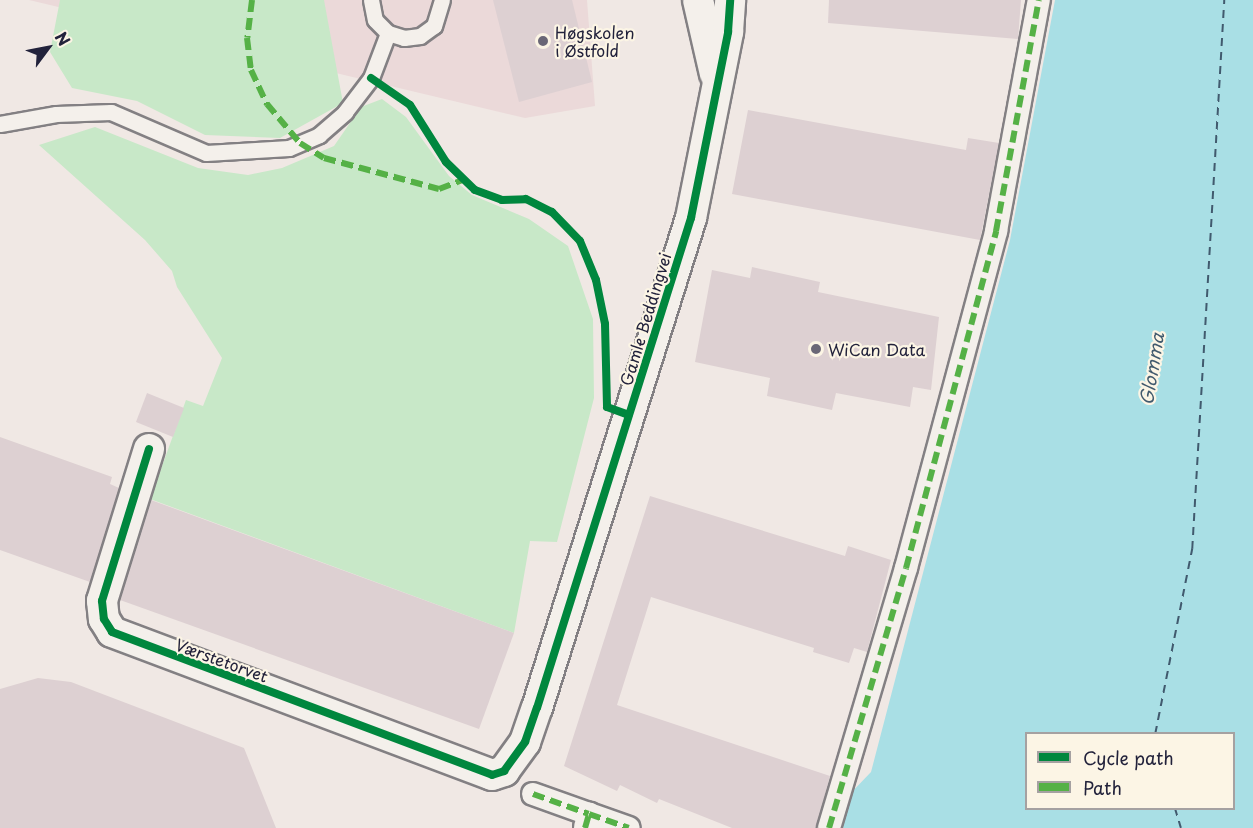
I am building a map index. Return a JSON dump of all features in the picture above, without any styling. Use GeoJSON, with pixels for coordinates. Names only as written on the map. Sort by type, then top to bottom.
{"type":"FeatureCollection","features":[{"type":"Feature","properties":{"kind":"street","name":"Gamle Beddingvei"},"geometry":{"type":"LineString","coordinates":[[698,0],[717,80]]}},
{"type":"Feature","properties":{"kind":"street","name":"Gamle Beddingvei"},"geometry":{"type":"LineString","coordinates":[[504,771],[525,742],[691,218],[730,0]]}},
{"type":"Feature","properties":{"kind":"street"},"geometry":{"type":"LineString","coordinates":[[830,828],[906,568],[984,276],[1039,0]]}},
{"type":"Feature","properties":{"kind":"street","name":"Værstetorvet"},"geometry":{"type":"LineString","coordinates":[[149,449],[102,601],[104,619],[112,632],[492,775],[504,771]]}},
{"type":"Feature","properties":{"kind":"street"},"geometry":{"type":"LineString","coordinates":[[533,794],[587,821],[629,828]]}},
{"type":"Feature","properties":{"kind":"lane"},"geometry":{"type":"LineString","coordinates":[[371,0],[375,20],[388,33],[404,38],[420,36],[434,26],[442,0]]}},
{"type":"Feature","properties":{"kind":"lane"},"geometry":{"type":"LineString","coordinates":[[0,124],[56,114],[111,112],[207,153],[289,148],[319,135],[345,111],[371,78],[388,33]]}},
{"type":"Feature","properties":{"kind":"shaded area"},"geometry":{"type":"Polygon","coordinates":[[[29,0],[587,0],[595,106],[525,118],[29,0]]]}},
{"type":"Feature","properties":{"kind":"green space"},"geometry":{"type":"Polygon","coordinates":[[[60,0],[324,0],[343,103],[280,138],[205,135],[137,101],[72,88],[50,52],[60,0]]]}},
{"type":"Feature","properties":{"kind":"green space"},"geometry":{"type":"Polygon","coordinates":[[[382,99],[406,117],[449,176],[472,195],[529,219],[568,246],[593,319],[594,398],[557,542],[530,541],[514,633],[150,499],[186,400],[203,406],[222,358],[177,287],[172,271],[145,240],[39,145],[95,127],[198,168],[248,175],[282,168],[334,146],[361,107],[382,99]]]}},
{"type":"Feature","properties":{"kind":"water","name":"Glomma"},"geometry":{"type":"Polygon","coordinates":[[[1055,0],[1253,0],[1253,828],[839,828],[847,797],[871,772],[1010,240],[1055,0]]]}},
{"type":"Feature","properties":{"kind":"building","name":"Høgskolen i Østfold"},"geometry":{"type":"Polygon","coordinates":[[[493,0],[572,0],[592,82],[519,102],[493,0]]]}},
{"type":"Feature","properties":{"kind":"building"},"geometry":{"type":"Polygon","coordinates":[[[829,0],[1021,0],[1018,39],[828,23],[829,0]]]}},
{"type":"Feature","properties":{"kind":"building"},"geometry":{"type":"Polygon","coordinates":[[[748,110],[966,150],[968,138],[999,143],[980,240],[732,194],[748,110]]]}},
{"type":"Feature","properties":{"kind":"building"},"geometry":{"type":"Polygon","coordinates":[[[752,267],[820,282],[818,292],[939,317],[931,390],[913,387],[910,407],[836,393],[832,410],[767,396],[770,378],[695,362],[712,270],[750,278],[752,267]]]}},
{"type":"Feature","properties":{"kind":"building"},"geometry":{"type":"Polygon","coordinates":[[[147,393],[184,408],[173,437],[136,422],[147,393]]]}},
{"type":"Feature","properties":{"kind":"building"},"geometry":{"type":"Polygon","coordinates":[[[0,437],[112,477],[110,484],[119,488],[90,582],[0,550],[0,437]]]}},
{"type":"Feature","properties":{"kind":"building"},"geometry":{"type":"Polygon","coordinates":[[[650,496],[845,556],[848,546],[891,560],[867,652],[854,648],[849,663],[813,652],[814,648],[651,597],[617,705],[830,776],[816,828],[732,828],[659,799],[657,803],[620,785],[617,791],[564,766],[650,496]]]}},
{"type":"Feature","properties":{"kind":"building"},"geometry":{"type":"Polygon","coordinates":[[[151,500],[514,633],[479,729],[120,600],[151,500]]]}},
{"type":"Feature","properties":{"kind":"building"},"geometry":{"type":"Polygon","coordinates":[[[38,678],[71,682],[244,748],[276,828],[0,828],[0,689],[38,678]]]}},
{"type":"Feature","properties":{"kind":"ferry route"},"geometry":{"type":"LineString","coordinates":[[1155,732],[1192,549],[1224,0]]}},
{"type":"Feature","properties":{"kind":"ferry route"},"geometry":{"type":"LineString","coordinates":[[1176,810],[1181,828]]}},
{"type":"Feature","properties":{"kind":"marked path"},"geometry":{"type":"LineString","coordinates":[[252,0],[247,38],[251,70],[267,104],[300,143],[324,158],[439,189],[463,180]]}},
{"type":"Feature","properties":{"kind":"marked path"},"geometry":{"type":"LineString","coordinates":[[829,828],[906,568],[996,231],[1039,0]]}},
{"type":"Feature","properties":{"kind":"marked path"},"geometry":{"type":"LineString","coordinates":[[533,794],[589,814]]}},
{"type":"Feature","properties":{"kind":"marked path"},"geometry":{"type":"LineString","coordinates":[[585,828],[589,814],[629,828]]}},
{"type":"Feature","properties":{"kind":"cycle path"},"geometry":{"type":"LineString","coordinates":[[149,449],[102,601],[104,619],[112,632],[492,775],[504,771],[525,742],[537,708],[691,218],[728,32],[730,0]]}},
{"type":"Feature","properties":{"kind":"cycle path"},"geometry":{"type":"LineString","coordinates":[[371,78],[410,105],[446,162],[475,190],[502,200],[526,199],[552,212],[580,241],[596,280],[605,324],[607,407],[629,415]]}},
{"type":"Feature","properties":{"kind":"place","name":"Høgskolen i Østfold"},"geometry":{"type":"Point","coordinates":[543,41]}},
{"type":"Feature","properties":{"kind":"place","name":"WiCan Data"},"geometry":{"type":"Point","coordinates":[816,349]}}]}
